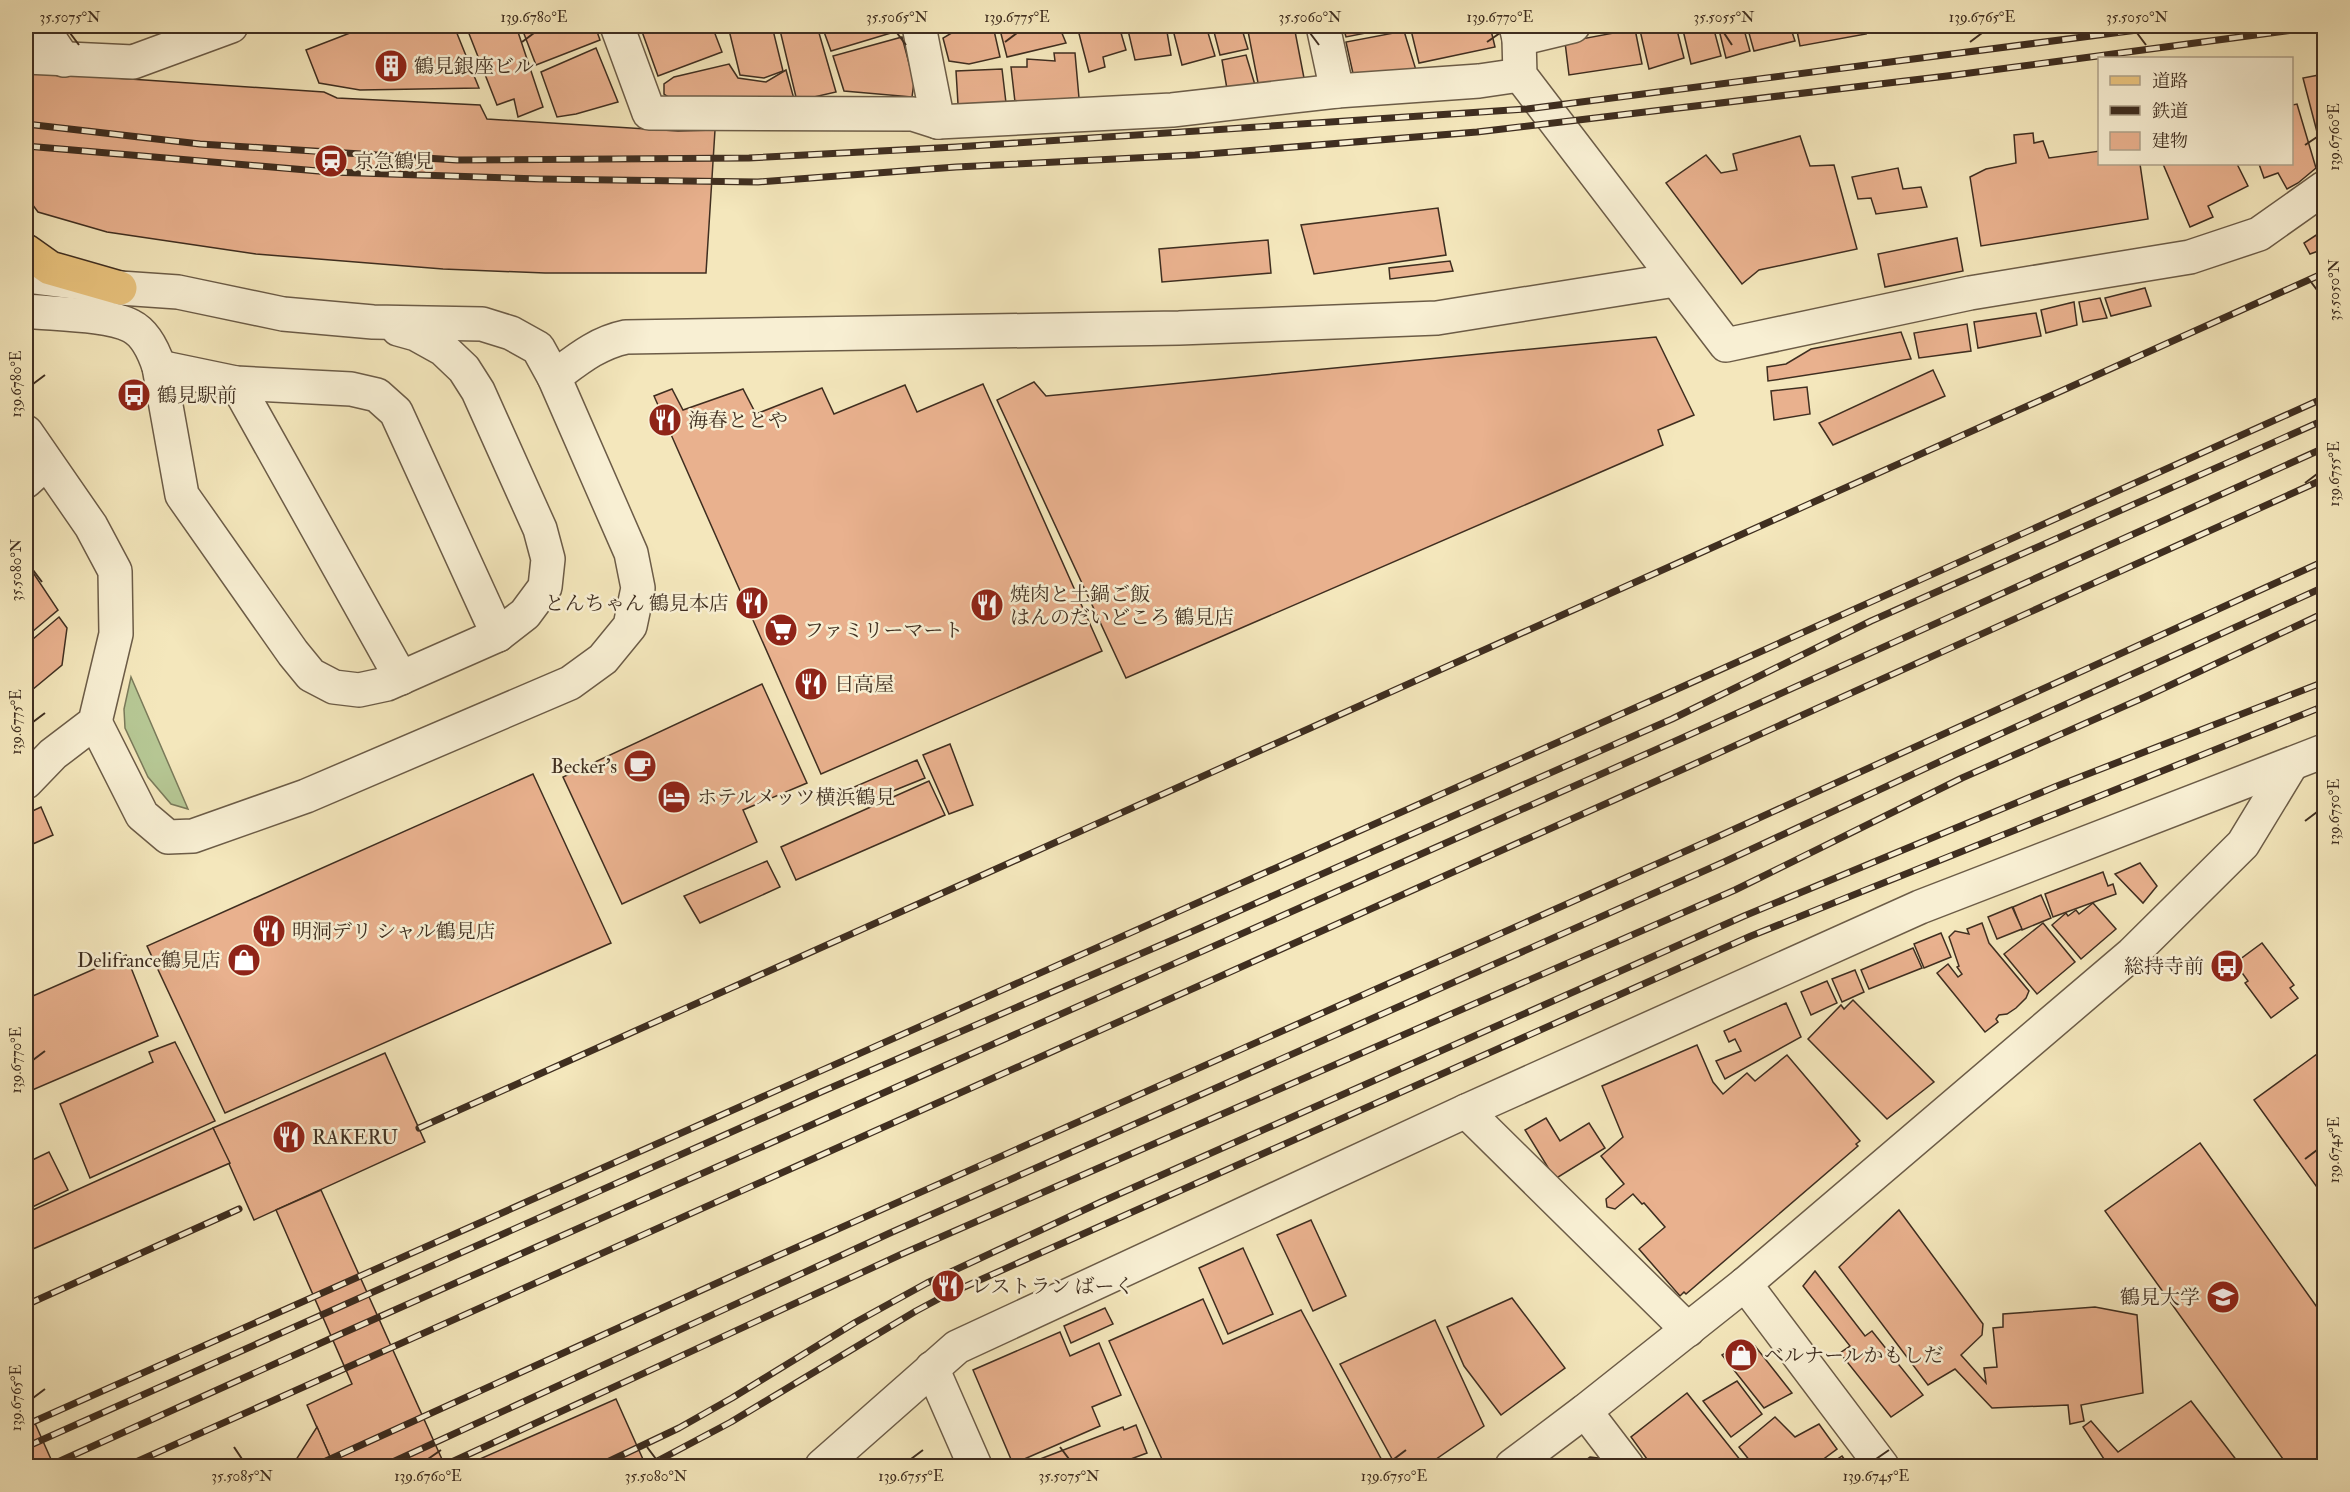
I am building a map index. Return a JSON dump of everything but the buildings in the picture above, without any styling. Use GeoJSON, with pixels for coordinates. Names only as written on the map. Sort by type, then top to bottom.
{"type":"FeatureCollection","features":[{"type":"Feature","properties":{"kind":"main road"},"geometry":{"type":"LineString","coordinates":[[26,251],[50,268],[120,288]]}},
{"type":"Feature","properties":{"kind":"street"},"geometry":{"type":"LineString","coordinates":[[41,26],[64,60]]}},
{"type":"Feature","properties":{"kind":"street"},"geometry":{"type":"LineString","coordinates":[[26,57],[133,62],[231,26]]}},
{"type":"Feature","properties":{"kind":"street"},"geometry":{"type":"LineString","coordinates":[[617,26],[649,113],[913,114],[938,122],[1173,110],[1337,91],[1479,81],[1520,75]]}},
{"type":"Feature","properties":{"kind":"street"},"geometry":{"type":"LineString","coordinates":[[919,26],[938,122]]}},
{"type":"Feature","properties":{"kind":"street"},"geometry":{"type":"LineString","coordinates":[[1323,26],[1337,91]]}},
{"type":"Feature","properties":{"kind":"street"},"geometry":{"type":"LineString","coordinates":[[1573,26],[1518,32],[1520,75],[1726,345],[1970,293],[2190,256],[2259,234],[2325,188]]}},
{"type":"Feature","properties":{"kind":"street"},"geometry":{"type":"LineString","coordinates":[[26,276],[120,288],[178,292],[283,314],[373,322],[482,324],[501,330],[538,348],[554,377],[631,553],[638,588],[630,627],[603,659],[570,683],[306,796],[193,836],[168,837],[142,815],[96,722],[116,634],[115,571],[91,526],[36,472],[26,432]]}},
{"type":"Feature","properties":{"kind":"street"},"geometry":{"type":"LineString","coordinates":[[554,377],[593,349],[610,340],[626,337],[1179,328],[1437,318],[1675,280]]}},
{"type":"Feature","properties":{"kind":"street"},"geometry":{"type":"LineString","coordinates":[[26,311],[106,319],[132,326],[152,347],[159,367],[182,495],[293,653],[311,675],[334,687],[359,690],[387,684],[498,635],[525,614],[545,587],[548,559],[540,529],[478,391],[464,369],[443,349],[416,334],[373,322]]}},
{"type":"Feature","properties":{"kind":"street"},"geometry":{"type":"LineString","coordinates":[[159,367],[236,383],[351,389],[377,395],[396,412],[498,635]]}},
{"type":"Feature","properties":{"kind":"street"},"geometry":{"type":"LineString","coordinates":[[236,383],[401,678]]}},
{"type":"Feature","properties":{"kind":"street"},"geometry":{"type":"LineString","coordinates":[[26,782],[53,754],[96,722]]}},
{"type":"Feature","properties":{"kind":"street"},"geometry":{"type":"LineString","coordinates":[[822,1467],[957,1347],[1466,1111],[1920,907],[2325,751]]}},
{"type":"Feature","properties":{"kind":"street"},"geometry":{"type":"LineString","coordinates":[[1512,1467],[1745,1284],[2132,954],[2243,844],[2290,765]]}},
{"type":"Feature","properties":{"kind":"street"},"geometry":{"type":"LineString","coordinates":[[1466,1111],[1688,1330]]}},
{"type":"Feature","properties":{"kind":"street"},"geometry":{"type":"LineString","coordinates":[[1745,1284],[1882,1467]]}},
{"type":"Feature","properties":{"kind":"street"},"geometry":{"type":"LineString","coordinates":[[932,1368],[975,1467]]}},
{"type":"Feature","properties":{"kind":"street"},"geometry":{"type":"LineString","coordinates":[[1585,1411],[1627,1467]]}},
{"type":"Feature","properties":{"kind":"green space"},"geometry":{"type":"Polygon","coordinates":[[[131,677],[188,809],[171,804],[148,777],[125,728],[124,709],[131,677]]]}},
{"type":"Feature","properties":{"kind":"railway"},"geometry":{"type":"LineString","coordinates":[[26,124],[200,144],[457,160],[749,158],[956,147],[1527,109],[2168,26]]}},
{"type":"Feature","properties":{"kind":"railway"},"geometry":{"type":"LineString","coordinates":[[26,146],[330,172],[540,179],[758,182],[956,167],[1195,155],[1477,132],[1947,76],[2323,26]]}},
{"type":"Feature","properties":{"kind":"railway"},"geometry":{"type":"LineString","coordinates":[[419,1128],[2324,273]]}},
{"type":"Feature","properties":{"kind":"railway"},"geometry":{"type":"LineString","coordinates":[[26,1425],[1664,695],[2324,398]]}},
{"type":"Feature","properties":{"kind":"railway"},"geometry":{"type":"LineString","coordinates":[[26,1447],[821,1092],[1191,932],[1672,719],[1871,621],[2324,420]]}},
{"type":"Feature","properties":{"kind":"railway"},"geometry":{"type":"LineString","coordinates":[[49,1466],[1680,739],[2324,448]]}},
{"type":"Feature","properties":{"kind":"railway"},"geometry":{"type":"LineString","coordinates":[[127,1466],[1690,766],[2324,479]]}},
{"type":"Feature","properties":{"kind":"railway"},"geometry":{"type":"LineString","coordinates":[[315,1466],[737,1274],[1715,838],[2324,561]]}},
{"type":"Feature","properties":{"kind":"railway"},"geometry":{"type":"LineString","coordinates":[[384,1466],[890,1233],[1724,862],[2324,587]]}},
{"type":"Feature","properties":{"kind":"railway"},"geometry":{"type":"LineString","coordinates":[[443,1466],[902,1254],[1735,890],[1962,778],[2145,697],[2324,613]]}},
{"type":"Feature","properties":{"kind":"railway"},"geometry":{"type":"LineString","coordinates":[[599,1466],[679,1428],[856,1322],[927,1283],[1101,1202],[1744,916],[2057,786],[2324,682]]}},
{"type":"Feature","properties":{"kind":"railway"},"geometry":{"type":"LineString","coordinates":[[648,1466],[731,1422],[944,1296],[1751,936],[2324,706]]}},
{"type":"Feature","properties":{"kind":"railway"},"geometry":{"type":"LineString","coordinates":[[26,1305],[239,1209]]}},
{"type":"Feature","properties":{"kind":"place","name":"鶴見銀座ビル"},"geometry":{"type":"Point","coordinates":[391,66]}},
{"type":"Feature","properties":{"kind":"place","name":"京急鶴見"},"geometry":{"type":"Point","coordinates":[331,161]}},
{"type":"Feature","properties":{"kind":"place","name":"鶴見駅前"},"geometry":{"type":"Point","coordinates":[134,395]}},
{"type":"Feature","properties":{"kind":"place","name":"海春ととや"},"geometry":{"type":"Point","coordinates":[665,420]}},
{"type":"Feature","properties":{"kind":"place","name":"とんちゃん 鶴見本店"},"geometry":{"type":"Point","coordinates":[752,603]}},
{"type":"Feature","properties":{"kind":"place","name":"焼肉と土鍋ご飯 はんのだいどころ 鶴見店"},"geometry":{"type":"Point","coordinates":[987,605]}},
{"type":"Feature","properties":{"kind":"place","name":"ファミリーマート"},"geometry":{"type":"Point","coordinates":[781,630]}},
{"type":"Feature","properties":{"kind":"place","name":"日高屋"},"geometry":{"type":"Point","coordinates":[811,684]}},
{"type":"Feature","properties":{"kind":"place","name":"Becker’s"},"geometry":{"type":"Point","coordinates":[640,766]}},
{"type":"Feature","properties":{"kind":"place","name":"ホテルメッツ横浜鶴見"},"geometry":{"type":"Point","coordinates":[674,797]}},
{"type":"Feature","properties":{"kind":"place","name":"明洞デリ シャル鶴見店"},"geometry":{"type":"Point","coordinates":[269,931]}},
{"type":"Feature","properties":{"kind":"place","name":"Delifrance鶴見店"},"geometry":{"type":"Point","coordinates":[244,960]}},
{"type":"Feature","properties":{"kind":"place","name":"総持寺前"},"geometry":{"type":"Point","coordinates":[2227,966]}},
{"type":"Feature","properties":{"kind":"place","name":"RAKERU"},"geometry":{"type":"Point","coordinates":[289,1137]}},
{"type":"Feature","properties":{"kind":"place","name":"レストラン ばーく"},"geometry":{"type":"Point","coordinates":[948,1286]}},
{"type":"Feature","properties":{"kind":"place","name":"鶴見大学"},"geometry":{"type":"Point","coordinates":[2223,1297]}},
{"type":"Feature","properties":{"kind":"place","name":"ベルナールかもしだ"},"geometry":{"type":"Point","coordinates":[1741,1355]}}]}
